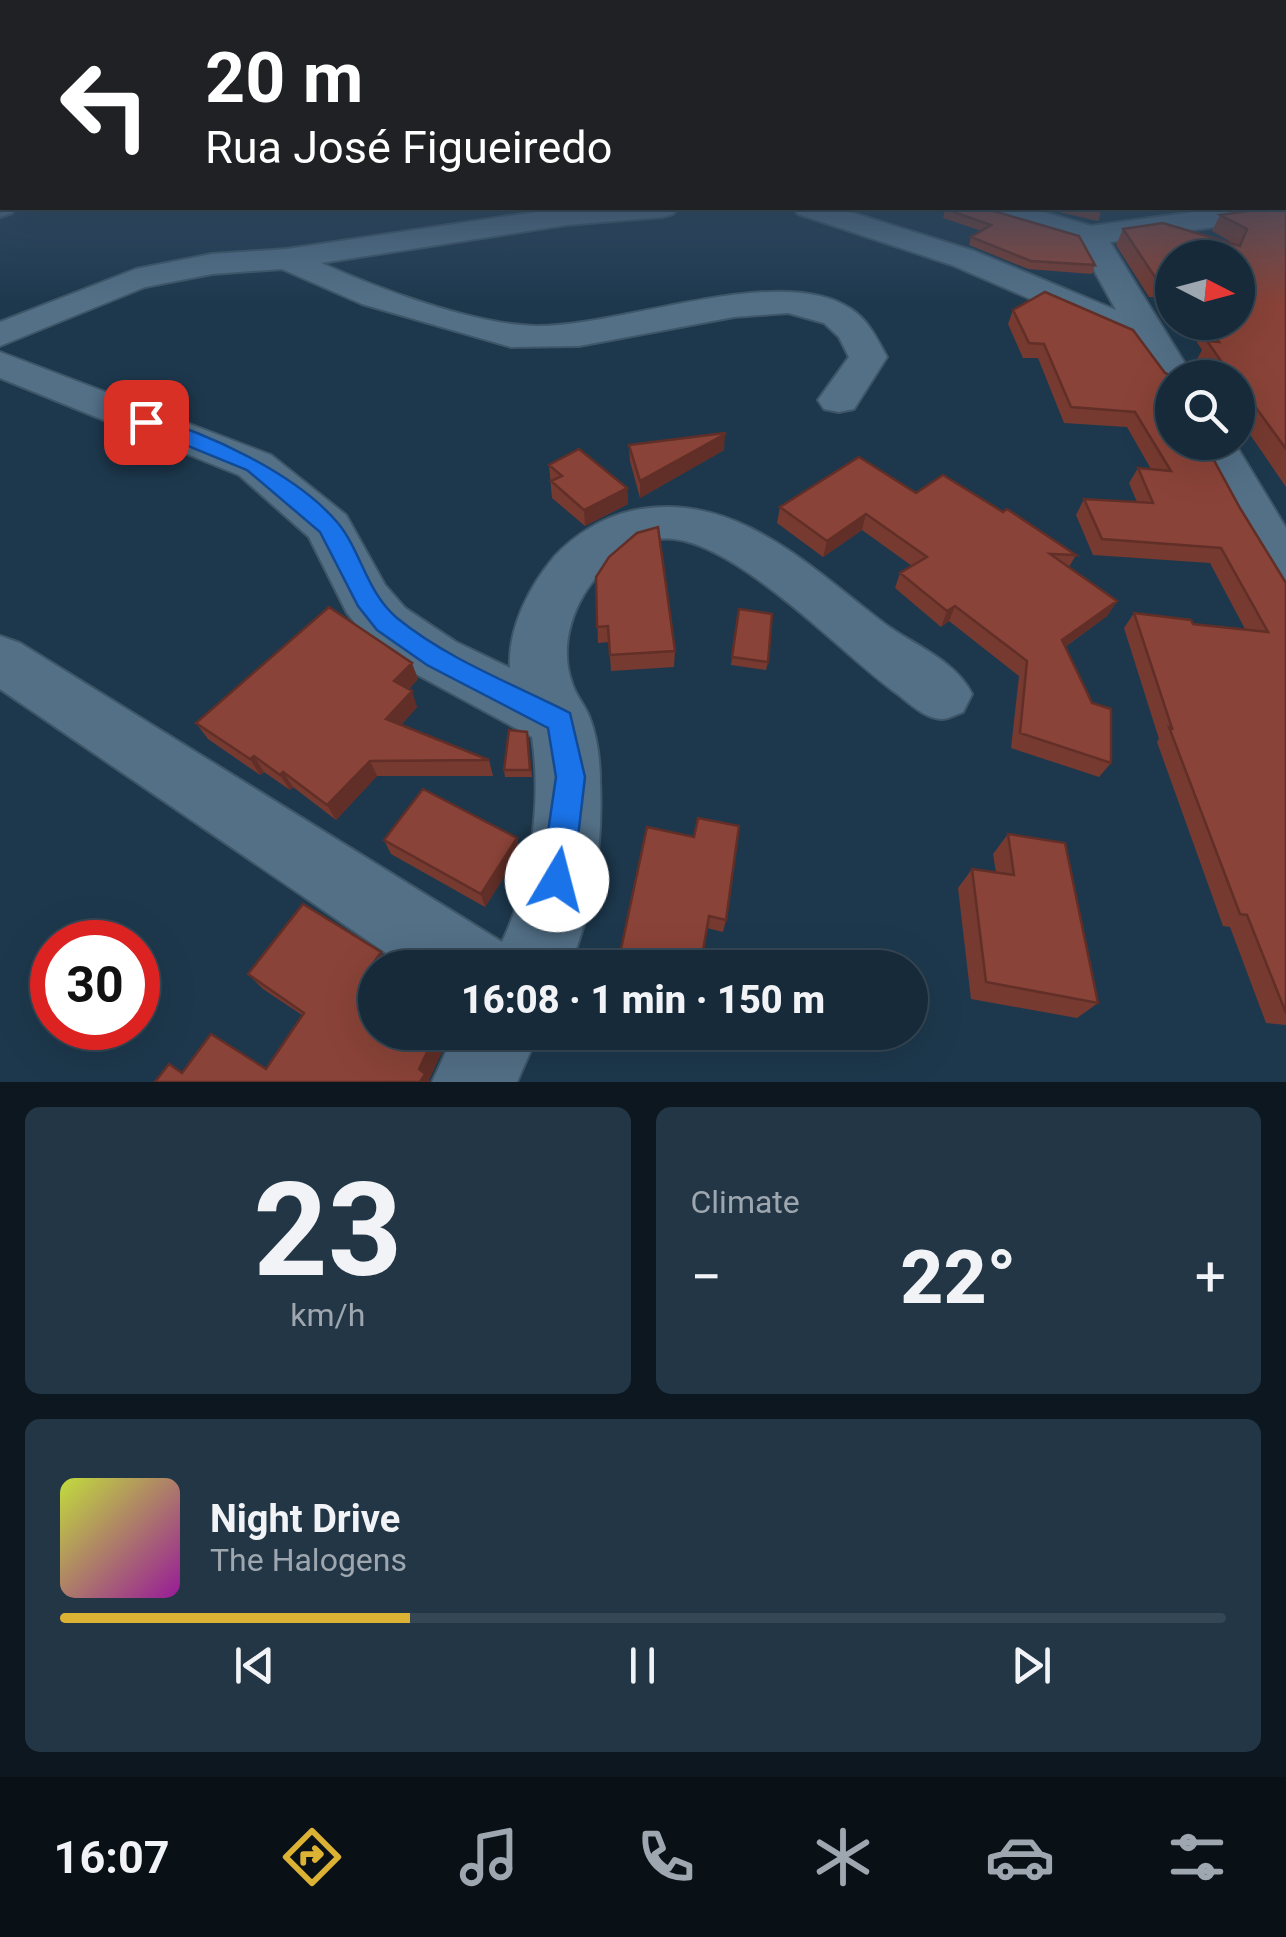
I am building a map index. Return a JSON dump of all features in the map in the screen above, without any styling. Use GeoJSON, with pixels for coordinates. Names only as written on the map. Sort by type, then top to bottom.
{"type":"FeatureCollection","features":[{"type":"Feature","properties":{"kind":"street"},"geometry":{"type":"LineString","coordinates":[[0,335],[136,279],[212,264],[287,259],[566,216],[636,210]]}},
{"type":"Feature","properties":{"kind":"street"},"geometry":{"type":"LineString","coordinates":[[814,210],[963,258],[1152,338]]}},
{"type":"Feature","properties":{"kind":"street"},"geometry":{"type":"LineString","coordinates":[[1006,210],[1090,235],[1264,210]]}},
{"type":"Feature","properties":{"kind":"street"},"geometry":{"type":"LineString","coordinates":[[1090,235],[1164,360]]}},
{"type":"Feature","properties":{"kind":"street"},"geometry":{"type":"LineString","coordinates":[[287,259],[324,278],[514,336],[564,336],[752,301],[817,307],[844,319],[861,334],[868,357],[839,400]]}},
{"type":"Feature","properties":{"kind":"street"},"geometry":{"type":"LineString","coordinates":[[0,364],[255,466],[329,527],[366,600],[386,623],[436,658],[560,722]]}},
{"type":"Feature","properties":{"kind":"street"},"geometry":{"type":"LineString","coordinates":[[1222,460],[1286,572]]}},
{"type":"Feature","properties":{"kind":"street"},"geometry":{"type":"LineString","coordinates":[[537,950],[552,914],[570,777],[560,722],[537,662],[542,634],[562,582],[602,542],[634,527],[669,522],[706,528],[740,540],[773,560],[862,636],[942,694]]}},
{"type":"Feature","properties":{"kind":"street"},"geometry":{"type":"LineString","coordinates":[[0,659],[446,950]]}},
{"type":"Feature","properties":{"kind":"street"},"geometry":{"type":"LineString","coordinates":[[474,1082],[490,1050]]}},
{"type":"Feature","properties":{"kind":"building"},"geometry":{"type":"Polygon","coordinates":[[[948,210],[990,210],[1079,236],[1095,265],[1031,261],[971,237],[991,225],[948,210]]]}},
{"type":"Feature","properties":{"kind":"building"},"geometry":{"type":"Polygon","coordinates":[[[1286,210],[1286,449],[1255,406],[1255,360],[1220,360],[1207,341],[1255,340],[1255,240],[1242,240],[1247,229],[1220,215],[1286,210]]]}},
{"type":"Feature","properties":{"kind":"building"},"geometry":{"type":"Polygon","coordinates":[[[1163,223],[1220,240],[1155,240],[1155,277],[1123,229],[1163,223]]]}},
{"type":"Feature","properties":{"kind":"building"},"geometry":{"type":"Polygon","coordinates":[[[1045,292],[1133,330],[1155,360],[1155,445],[1135,412],[1071,407],[1044,344],[1029,343],[1013,310],[1045,292]]]}},
{"type":"Feature","properties":{"kind":"building"},"geometry":{"type":"Polygon","coordinates":[[[725,434],[640,481],[629,445],[725,434]]]}},
{"type":"Feature","properties":{"kind":"building"},"geometry":{"type":"Polygon","coordinates":[[[579,449],[627,488],[584,510],[551,481],[562,476],[549,465],[579,449]]]}},
{"type":"Feature","properties":{"kind":"building"},"geometry":{"type":"Polygon","coordinates":[[[859,457],[916,493],[943,475],[1003,512],[1007,509],[1076,555],[1050,554],[1117,601],[1062,640],[1092,703],[1111,709],[1111,763],[1020,733],[1027,661],[955,606],[947,611],[900,573],[927,557],[866,514],[827,541],[780,507],[859,457]]]}},
{"type":"Feature","properties":{"kind":"building"},"geometry":{"type":"Polygon","coordinates":[[[1164,460],[1214,460],[1286,583],[1286,1013],[1247,915],[1240,914],[1169,727],[1172,728],[1134,613],[1268,632],[1221,548],[1102,539],[1084,499],[1153,503],[1138,468],[1171,471],[1164,460]]]}},
{"type":"Feature","properties":{"kind":"building"},"geometry":{"type":"Polygon","coordinates":[[[658,527],[675,651],[610,655],[608,626],[597,627],[596,577],[609,557],[637,533],[658,527]]]}},
{"type":"Feature","properties":{"kind":"building"},"geometry":{"type":"Polygon","coordinates":[[[329,607],[412,663],[394,681],[412,691],[386,719],[489,760],[370,761],[327,805],[283,772],[280,775],[254,756],[250,759],[196,723],[329,607]]]}},
{"type":"Feature","properties":{"kind":"building"},"geometry":{"type":"Polygon","coordinates":[[[739,609],[772,614],[768,662],[732,657],[739,609]]]}},
{"type":"Feature","properties":{"kind":"building"},"geometry":{"type":"Polygon","coordinates":[[[509,730],[527,732],[530,770],[504,770],[509,730]]]}},
{"type":"Feature","properties":{"kind":"building"},"geometry":{"type":"Polygon","coordinates":[[[423,789],[517,838],[481,894],[384,840],[423,789]]]}},
{"type":"Feature","properties":{"kind":"building"},"geometry":{"type":"Polygon","coordinates":[[[698,818],[739,826],[726,920],[709,916],[703,950],[621,950],[647,827],[694,837],[698,818]]]}},
{"type":"Feature","properties":{"kind":"building"},"geometry":{"type":"Polygon","coordinates":[[[1008,834],[1065,843],[1098,1003],[986,982],[972,869],[1014,875],[1008,834]]]}},
{"type":"Feature","properties":{"kind":"building"},"geometry":{"type":"Polygon","coordinates":[[[303,904],[378,950],[358,950],[358,1050],[428,1050],[419,1069],[425,1074],[420,1082],[155,1082],[169,1064],[182,1073],[211,1034],[266,1069],[304,1013],[248,974],[303,904]]]}},
{"type":"Feature","properties":{"kind":"route"},"geometry":{"type":"LineString","coordinates":[[146,422],[255,466],[329,527],[366,600],[386,623],[436,658],[560,722],[570,777],[557,880]]}}]}
